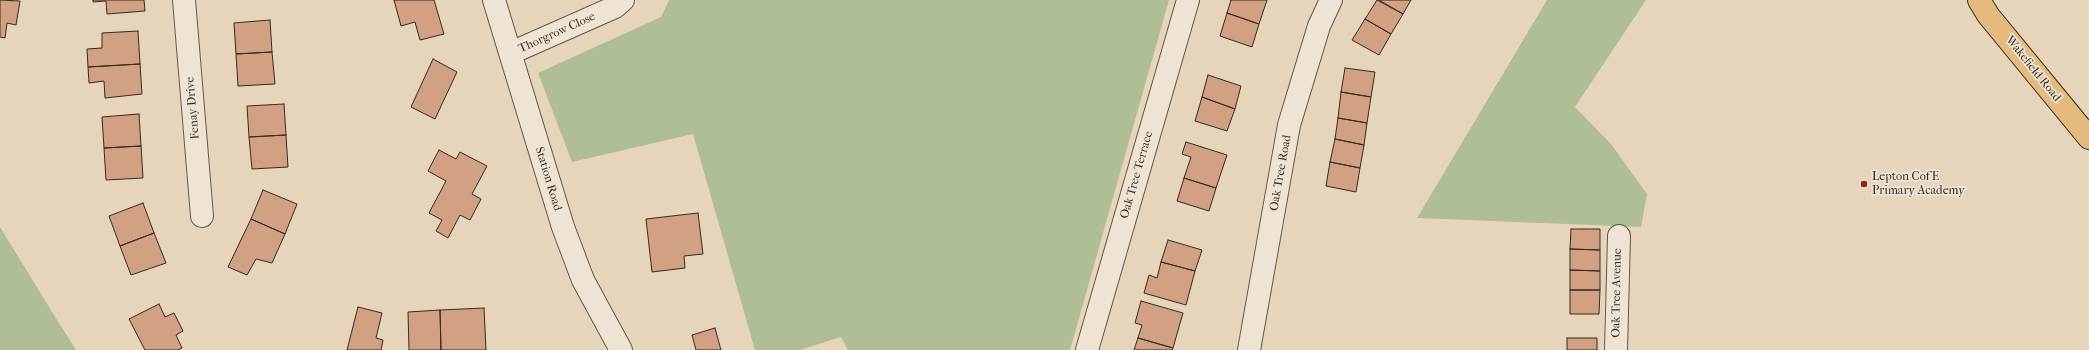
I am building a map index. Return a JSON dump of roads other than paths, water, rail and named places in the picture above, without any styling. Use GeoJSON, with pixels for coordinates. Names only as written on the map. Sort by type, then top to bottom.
{"type":"FeatureCollection","features":[{"type":"Feature","properties":{"kind":"highway","name":"Wakefield Road"},"geometry":{"type":"LineString","coordinates":[[1979,0],[1988,14],[2089,138]]}},
{"type":"Feature","properties":{"kind":"street","name":"Fenay Drive"},"geometry":{"type":"LineString","coordinates":[[184,0],[202,216]]}},
{"type":"Feature","properties":{"kind":"street","name":"Station Road"},"geometry":{"type":"LineString","coordinates":[[494,0],[552,192],[573,254],[583,280],[621,350]]}},
{"type":"Feature","properties":{"kind":"street","name":"Thorgrow Close"},"geometry":{"type":"LineString","coordinates":[[511,53],[615,7],[623,0]]}},
{"type":"Feature","properties":{"kind":"street","name":"Oak Tree Terrace"},"geometry":{"type":"LineString","coordinates":[[1087,350],[1188,0]]}},
{"type":"Feature","properties":{"kind":"street","name":"Oak Tree Road"},"geometry":{"type":"LineString","coordinates":[[1249,350],[1290,125],[1319,26],[1331,0]]}},
{"type":"Feature","properties":{"kind":"street","name":"Oak Tree Avenue"},"geometry":{"type":"LineString","coordinates":[[1616,350],[1618,236]]}},
{"type":"Feature","properties":{"kind":"place","name":"Lepton CofE Primary Academy"},"geometry":{"type":"Point","coordinates":[1864,184]}}]}
